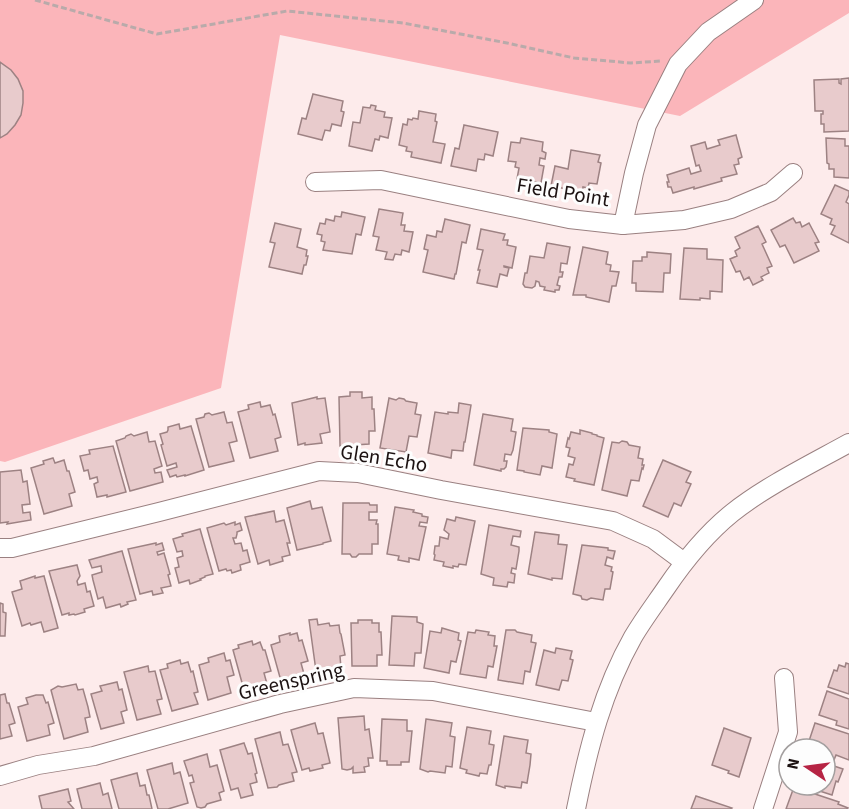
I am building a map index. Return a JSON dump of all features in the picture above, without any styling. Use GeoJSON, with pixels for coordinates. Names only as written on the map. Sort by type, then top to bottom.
{"type":"FeatureCollection","features":[{"type":"Feature","properties":{"kind":"street"},"geometry":{"type":"LineString","coordinates":[[623,225],[647,125],[678,64],[708,32],[754,0]]}},
{"type":"Feature","properties":{"kind":"street","name":"Field Point"},"geometry":{"type":"LineString","coordinates":[[315,182],[381,180],[569,219],[623,225],[684,220],[731,209],[771,192],[793,173]]}},
{"type":"Feature","properties":{"kind":"street"},"geometry":{"type":"LineString","coordinates":[[576,809],[596,722],[610,686],[633,637],[684,562],[706,537],[733,513],[762,492],[849,442]]}},
{"type":"Feature","properties":{"kind":"street","name":"Glen Echo"},"geometry":{"type":"LineString","coordinates":[[0,548],[12,548],[319,471],[358,473],[613,521],[653,539],[684,562]]}},
{"type":"Feature","properties":{"kind":"street"},"geometry":{"type":"LineString","coordinates":[[763,809],[788,732],[784,678]]}},
{"type":"Feature","properties":{"kind":"street","name":"Greenspring"},"geometry":{"type":"LineString","coordinates":[[0,776],[38,765],[94,756],[280,704],[354,688],[433,691],[596,722]]}},
{"type":"Feature","properties":{"kind":"path"},"geometry":{"type":"LineString","coordinates":[[35,0],[157,34],[287,11],[403,23],[574,58],[631,63],[660,61],[678,64]]}},
{"type":"Feature","properties":{"kind":"shaded area"},"geometry":{"type":"Polygon","coordinates":[[[0,0],[849,0],[849,13],[680,116],[280,35],[221,388],[5,462],[0,461],[0,0]]]}},
{"type":"Feature","properties":{"kind":"building"},"geometry":{"type":"Polygon","coordinates":[[[0,62],[18,79],[23,91],[23,103],[21,115],[15,125],[0,138],[0,62]]]}},
{"type":"Feature","properties":{"kind":"building"},"geometry":{"type":"Polygon","coordinates":[[[849,78],[849,131],[824,132],[824,124],[821,124],[823,111],[815,111],[814,80],[839,79],[841,84],[841,79],[849,78]]]}},
{"type":"Feature","properties":{"kind":"building"},"geometry":{"type":"Polygon","coordinates":[[[313,94],[343,101],[341,111],[344,112],[341,126],[332,124],[330,131],[325,130],[322,140],[298,134],[302,118],[306,119],[313,94]]]}},
{"type":"Feature","properties":{"kind":"building"},"geometry":{"type":"Polygon","coordinates":[[[371,105],[376,106],[375,110],[385,112],[384,117],[392,118],[388,138],[380,136],[379,140],[375,139],[372,151],[349,146],[353,122],[360,123],[363,107],[370,108],[371,105]]]}},
{"type":"Feature","properties":{"kind":"building"},"geometry":{"type":"Polygon","coordinates":[[[419,111],[436,114],[435,121],[437,122],[433,142],[445,144],[441,163],[411,157],[412,152],[406,151],[407,147],[399,145],[403,124],[407,125],[408,119],[418,119],[419,111]]]}},
{"type":"Feature","properties":{"kind":"building"},"geometry":{"type":"Polygon","coordinates":[[[464,125],[498,132],[493,156],[485,154],[484,160],[478,159],[476,171],[451,166],[455,148],[459,149],[464,125]]]}},
{"type":"Feature","properties":{"kind":"building"},"geometry":{"type":"Polygon","coordinates":[[[736,135],[742,157],[738,159],[739,164],[734,165],[737,174],[721,178],[722,181],[673,193],[671,187],[668,187],[667,175],[689,168],[691,174],[701,171],[699,165],[696,166],[691,146],[705,142],[707,149],[720,145],[718,140],[736,135]]]}},
{"type":"Feature","properties":{"kind":"building"},"geometry":{"type":"Polygon","coordinates":[[[521,138],[543,142],[542,151],[546,153],[545,159],[540,158],[539,165],[544,166],[541,183],[517,179],[519,168],[515,167],[516,162],[508,161],[511,142],[520,143],[521,138]]]}},
{"type":"Feature","properties":{"kind":"building"},"geometry":{"type":"Polygon","coordinates":[[[826,138],[845,139],[845,146],[849,146],[849,178],[834,177],[834,169],[829,169],[826,138]]]}},
{"type":"Feature","properties":{"kind":"building"},"geometry":{"type":"Polygon","coordinates":[[[571,150],[600,155],[598,162],[601,163],[597,184],[589,183],[588,188],[583,187],[582,192],[551,186],[555,166],[568,169],[571,150]]]}},
{"type":"Feature","properties":{"kind":"building"},"geometry":{"type":"Polygon","coordinates":[[[835,185],[849,191],[846,202],[849,204],[849,243],[831,234],[835,226],[830,224],[832,219],[821,214],[835,185]]]}},
{"type":"Feature","properties":{"kind":"building"},"geometry":{"type":"Polygon","coordinates":[[[379,209],[403,213],[401,225],[405,225],[404,231],[413,232],[409,252],[402,250],[401,255],[395,254],[393,260],[385,259],[387,252],[376,250],[379,237],[373,236],[379,209]]]}},
{"type":"Feature","properties":{"kind":"building"},"geometry":{"type":"Polygon","coordinates":[[[342,212],[365,217],[361,235],[356,234],[352,254],[323,250],[325,242],[321,241],[322,235],[317,234],[320,223],[325,224],[326,219],[334,221],[335,216],[341,217],[342,212]]]}},
{"type":"Feature","properties":{"kind":"building"},"geometry":{"type":"Polygon","coordinates":[[[793,218],[796,223],[800,222],[802,227],[809,223],[819,242],[815,243],[819,251],[794,263],[785,245],[780,247],[771,230],[793,218]]]}},
{"type":"Feature","properties":{"kind":"building"},"geometry":{"type":"Polygon","coordinates":[[[445,219],[470,225],[466,243],[462,242],[454,279],[423,272],[428,250],[424,249],[427,235],[436,237],[437,231],[442,232],[445,219]]]}},
{"type":"Feature","properties":{"kind":"building"},"geometry":{"type":"Polygon","coordinates":[[[275,223],[301,229],[297,247],[307,250],[306,256],[308,256],[302,274],[269,267],[275,243],[270,242],[275,223]]]}},
{"type":"Feature","properties":{"kind":"building"},"geometry":{"type":"Polygon","coordinates":[[[758,226],[766,242],[762,244],[772,266],[767,268],[769,273],[761,277],[763,280],[753,285],[749,277],[744,280],[740,271],[736,272],[730,259],[737,256],[735,251],[740,248],[735,237],[758,226]]]}},
{"type":"Feature","properties":{"kind":"building"},"geometry":{"type":"Polygon","coordinates":[[[481,229],[505,234],[503,240],[508,240],[507,245],[516,247],[512,268],[504,266],[509,268],[507,276],[500,274],[497,287],[477,283],[483,250],[477,249],[481,229]]]}},
{"type":"Feature","properties":{"kind":"building"},"geometry":{"type":"Polygon","coordinates":[[[547,243],[570,247],[567,264],[561,263],[562,277],[559,277],[557,285],[560,286],[559,290],[555,292],[544,290],[545,287],[540,286],[536,281],[532,288],[525,287],[523,284],[530,256],[544,258],[547,243]]]}},
{"type":"Feature","properties":{"kind":"building"},"geometry":{"type":"Polygon","coordinates":[[[583,247],[608,252],[606,264],[611,265],[610,271],[619,272],[616,286],[612,286],[609,302],[586,297],[586,295],[573,295],[583,247]]]}},
{"type":"Feature","properties":{"kind":"building"},"geometry":{"type":"Polygon","coordinates":[[[684,248],[707,249],[707,259],[723,260],[722,292],[710,291],[710,299],[680,299],[684,248]]]}},
{"type":"Feature","properties":{"kind":"building"},"geometry":{"type":"Polygon","coordinates":[[[647,252],[671,254],[670,273],[664,273],[663,292],[636,291],[636,283],[632,283],[633,261],[642,261],[642,257],[647,257],[647,252]]]}},
{"type":"Feature","properties":{"kind":"building"},"geometry":{"type":"Polygon","coordinates":[[[350,392],[362,392],[362,398],[372,397],[375,431],[369,431],[369,444],[340,446],[339,397],[350,396],[350,392]]]}},
{"type":"Feature","properties":{"kind":"building"},"geometry":{"type":"Polygon","coordinates":[[[317,397],[317,399],[325,398],[330,432],[320,434],[322,443],[298,445],[292,403],[317,397]]]}},
{"type":"Feature","properties":{"kind":"building"},"geometry":{"type":"Polygon","coordinates":[[[389,398],[417,403],[415,414],[421,415],[417,437],[409,436],[406,452],[380,448],[389,398]]]}},
{"type":"Feature","properties":{"kind":"building"},"geometry":{"type":"Polygon","coordinates":[[[260,402],[261,407],[270,405],[273,415],[275,414],[281,437],[275,439],[278,451],[250,458],[238,412],[249,409],[248,405],[260,402]]]}},
{"type":"Feature","properties":{"kind":"building"},"geometry":{"type":"Polygon","coordinates":[[[459,403],[471,405],[463,451],[452,450],[451,458],[428,453],[435,412],[458,413],[459,403]]]}},
{"type":"Feature","properties":{"kind":"building"},"geometry":{"type":"Polygon","coordinates":[[[224,412],[227,423],[232,422],[237,441],[229,443],[234,461],[209,467],[196,419],[209,413],[212,415],[224,412]]]}},
{"type":"Feature","properties":{"kind":"building"},"geometry":{"type":"Polygon","coordinates":[[[483,414],[513,419],[511,431],[516,432],[513,450],[511,455],[505,454],[506,467],[501,471],[474,465],[483,414]]]}},
{"type":"Feature","properties":{"kind":"building"},"geometry":{"type":"Polygon","coordinates":[[[179,424],[180,429],[191,426],[204,470],[185,476],[170,477],[167,470],[177,467],[176,463],[167,466],[160,434],[167,432],[168,427],[179,424]]]}},
{"type":"Feature","properties":{"kind":"building"},"geometry":{"type":"Polygon","coordinates":[[[523,428],[549,430],[557,434],[552,468],[542,466],[540,475],[517,470],[523,428]]]}},
{"type":"Feature","properties":{"kind":"building"},"geometry":{"type":"Polygon","coordinates":[[[580,430],[604,438],[594,485],[566,477],[569,464],[573,465],[575,458],[568,456],[570,448],[566,447],[568,438],[571,432],[580,434],[580,430]]]}},
{"type":"Feature","properties":{"kind":"building"},"geometry":{"type":"Polygon","coordinates":[[[147,432],[149,442],[155,441],[162,466],[154,469],[155,473],[161,472],[163,482],[130,491],[116,441],[131,434],[134,436],[147,432]]]}},
{"type":"Feature","properties":{"kind":"building"},"geometry":{"type":"Polygon","coordinates":[[[622,441],[640,447],[638,458],[643,459],[642,465],[644,465],[639,481],[631,480],[627,496],[602,490],[612,442],[622,441]]]}},
{"type":"Feature","properties":{"kind":"building"},"geometry":{"type":"Polygon","coordinates":[[[113,446],[126,492],[97,497],[94,484],[98,482],[97,477],[90,479],[88,470],[84,471],[80,456],[90,454],[89,450],[113,446]]]}},
{"type":"Feature","properties":{"kind":"building"},"geometry":{"type":"Polygon","coordinates":[[[53,458],[55,463],[64,460],[75,492],[69,494],[72,506],[44,514],[31,468],[53,458]]]}},
{"type":"Feature","properties":{"kind":"building"},"geometry":{"type":"Polygon","coordinates":[[[663,460],[691,472],[686,482],[691,484],[681,506],[674,503],[668,517],[643,506],[663,460]]]}},
{"type":"Feature","properties":{"kind":"building"},"geometry":{"type":"Polygon","coordinates":[[[21,470],[23,482],[27,481],[30,504],[22,505],[23,513],[30,512],[31,520],[0,523],[0,472],[21,470]]]}},
{"type":"Feature","properties":{"kind":"building"},"geometry":{"type":"Polygon","coordinates":[[[310,501],[312,509],[322,507],[331,541],[297,550],[287,508],[310,501]]]}},
{"type":"Feature","properties":{"kind":"building"},"geometry":{"type":"Polygon","coordinates":[[[343,503],[377,505],[377,512],[369,512],[369,520],[377,520],[376,524],[378,524],[378,544],[372,544],[372,554],[359,554],[352,557],[350,554],[342,554],[343,503]]]}},
{"type":"Feature","properties":{"kind":"building"},"geometry":{"type":"Polygon","coordinates":[[[395,507],[414,510],[413,512],[428,517],[427,523],[420,522],[419,526],[426,527],[419,560],[409,558],[409,562],[398,560],[399,556],[387,554],[395,507]]]}},
{"type":"Feature","properties":{"kind":"building"},"geometry":{"type":"Polygon","coordinates":[[[274,511],[276,522],[284,520],[290,543],[287,543],[290,555],[282,557],[283,561],[270,565],[269,560],[258,564],[245,517],[274,511]]]}},
{"type":"Feature","properties":{"kind":"building"},"geometry":{"type":"Polygon","coordinates":[[[456,517],[475,521],[466,565],[459,564],[458,567],[453,566],[453,568],[443,566],[444,562],[434,560],[434,554],[435,546],[439,546],[440,537],[448,539],[449,534],[444,530],[447,519],[455,521],[456,517]]]}},
{"type":"Feature","properties":{"kind":"building"},"geometry":{"type":"Polygon","coordinates":[[[235,522],[235,525],[240,523],[242,530],[237,532],[236,538],[233,538],[235,544],[241,543],[243,551],[247,550],[250,562],[240,565],[241,570],[232,573],[231,570],[226,569],[219,571],[207,528],[235,522]]]}},
{"type":"Feature","properties":{"kind":"building"},"geometry":{"type":"Polygon","coordinates":[[[489,525],[521,531],[520,537],[513,536],[511,545],[519,547],[519,551],[516,569],[512,568],[511,573],[515,574],[514,583],[508,582],[507,587],[493,585],[494,578],[481,574],[489,525]]]}},
{"type":"Feature","properties":{"kind":"building"},"geometry":{"type":"Polygon","coordinates":[[[200,529],[213,574],[190,584],[189,580],[179,583],[175,568],[179,567],[177,558],[183,556],[182,551],[177,552],[173,539],[200,529]]]}},
{"type":"Feature","properties":{"kind":"building"},"geometry":{"type":"Polygon","coordinates":[[[535,532],[559,535],[558,544],[567,545],[562,579],[552,578],[552,580],[528,574],[535,532]]]}},
{"type":"Feature","properties":{"kind":"building"},"geometry":{"type":"Polygon","coordinates":[[[156,543],[156,545],[162,543],[164,550],[157,552],[158,555],[164,553],[171,586],[161,588],[163,593],[153,595],[152,591],[140,594],[128,549],[156,543]]]}},
{"type":"Feature","properties":{"kind":"building"},"geometry":{"type":"Polygon","coordinates":[[[582,545],[615,551],[613,559],[607,557],[605,565],[612,567],[613,572],[610,589],[605,589],[603,600],[582,599],[581,596],[573,594],[582,545]]]}},
{"type":"Feature","properties":{"kind":"building"},"geometry":{"type":"Polygon","coordinates":[[[122,551],[136,600],[127,602],[128,604],[121,607],[120,604],[106,608],[103,597],[98,599],[92,575],[102,572],[101,566],[92,568],[89,560],[122,551]]]}},
{"type":"Feature","properties":{"kind":"building"},"geometry":{"type":"Polygon","coordinates":[[[77,565],[80,576],[77,581],[78,585],[85,583],[94,606],[75,615],[69,615],[69,613],[62,615],[49,571],[77,565]]]}},
{"type":"Feature","properties":{"kind":"building"},"geometry":{"type":"Polygon","coordinates":[[[35,576],[35,578],[44,576],[58,628],[44,632],[41,622],[22,626],[12,592],[22,589],[20,581],[35,576]]]}},
{"type":"Feature","properties":{"kind":"building"},"geometry":{"type":"Polygon","coordinates":[[[0,603],[3,604],[3,612],[6,613],[5,636],[0,636],[0,603]]]}},
{"type":"Feature","properties":{"kind":"building"},"geometry":{"type":"Polygon","coordinates":[[[392,616],[417,617],[417,622],[423,624],[421,653],[415,653],[414,666],[389,665],[392,616]]]}},
{"type":"Feature","properties":{"kind":"building"},"geometry":{"type":"Polygon","coordinates":[[[317,619],[318,625],[329,623],[330,626],[339,625],[345,655],[340,656],[341,668],[316,671],[309,620],[317,619]]]}},
{"type":"Feature","properties":{"kind":"building"},"geometry":{"type":"Polygon","coordinates":[[[358,620],[372,620],[372,623],[379,623],[382,655],[377,655],[377,666],[352,666],[351,623],[358,623],[358,620]]]}},
{"type":"Feature","properties":{"kind":"building"},"geometry":{"type":"Polygon","coordinates":[[[442,628],[459,633],[458,640],[461,641],[456,662],[451,661],[449,673],[424,668],[430,631],[441,633],[442,628]]]}},
{"type":"Feature","properties":{"kind":"building"},"geometry":{"type":"Polygon","coordinates":[[[476,630],[489,632],[488,635],[495,636],[494,646],[497,646],[493,667],[488,666],[486,678],[460,674],[468,632],[475,633],[476,630]]]}},
{"type":"Feature","properties":{"kind":"building"},"geometry":{"type":"Polygon","coordinates":[[[506,630],[532,635],[531,642],[536,643],[530,672],[525,671],[523,684],[498,680],[506,630]]]}},
{"type":"Feature","properties":{"kind":"building"},"geometry":{"type":"Polygon","coordinates":[[[290,633],[290,635],[297,633],[299,641],[302,640],[308,661],[301,663],[304,674],[281,681],[271,645],[280,642],[279,636],[290,633]]]}},
{"type":"Feature","properties":{"kind":"building"},"geometry":{"type":"Polygon","coordinates":[[[252,641],[253,645],[260,642],[265,650],[271,671],[264,673],[267,684],[244,690],[233,650],[239,648],[238,645],[252,641]]]}},
{"type":"Feature","properties":{"kind":"building"},"geometry":{"type":"Polygon","coordinates":[[[556,648],[572,651],[570,659],[573,660],[568,681],[562,680],[559,690],[536,685],[544,650],[555,653],[556,648]]]}},
{"type":"Feature","properties":{"kind":"building"},"geometry":{"type":"Polygon","coordinates":[[[224,653],[226,661],[230,660],[234,675],[227,677],[231,693],[208,700],[199,665],[209,662],[208,658],[224,653]]]}},
{"type":"Feature","properties":{"kind":"building"},"geometry":{"type":"Polygon","coordinates":[[[180,660],[181,664],[188,662],[191,672],[193,671],[198,692],[194,693],[198,704],[172,711],[160,670],[168,668],[167,664],[180,660]]]}},
{"type":"Feature","properties":{"kind":"building"},"geometry":{"type":"Polygon","coordinates":[[[846,663],[849,664],[849,694],[828,687],[834,670],[837,671],[839,665],[845,667],[846,663]]]}},
{"type":"Feature","properties":{"kind":"building"},"geometry":{"type":"Polygon","coordinates":[[[148,666],[149,672],[155,671],[162,699],[157,700],[161,714],[137,720],[124,672],[148,666]]]}},
{"type":"Feature","properties":{"kind":"building"},"geometry":{"type":"Polygon","coordinates":[[[117,682],[119,690],[122,689],[127,710],[121,712],[124,723],[101,729],[91,694],[102,691],[100,686],[117,682]]]}},
{"type":"Feature","properties":{"kind":"building"},"geometry":{"type":"Polygon","coordinates":[[[76,684],[78,690],[83,689],[88,707],[90,717],[85,718],[88,732],[64,739],[51,690],[58,686],[76,684]]]}},
{"type":"Feature","properties":{"kind":"building"},"geometry":{"type":"Polygon","coordinates":[[[827,691],[849,699],[849,729],[836,725],[837,721],[819,715],[827,691]]]}},
{"type":"Feature","properties":{"kind":"building"},"geometry":{"type":"Polygon","coordinates":[[[5,694],[15,723],[9,725],[12,736],[0,739],[0,695],[5,694]]]}},
{"type":"Feature","properties":{"kind":"building"},"geometry":{"type":"Polygon","coordinates":[[[43,695],[46,703],[48,702],[54,723],[48,725],[50,735],[27,741],[18,707],[28,704],[26,698],[43,695]]]}},
{"type":"Feature","properties":{"kind":"building"},"geometry":{"type":"Polygon","coordinates":[[[364,716],[365,730],[369,729],[373,758],[368,758],[369,766],[364,767],[365,772],[353,773],[353,767],[347,770],[342,769],[338,718],[364,716]]]}},
{"type":"Feature","properties":{"kind":"building"},"geometry":{"type":"Polygon","coordinates":[[[382,719],[407,720],[407,731],[412,731],[409,762],[401,762],[401,765],[387,765],[387,761],[380,761],[382,719]]]}},
{"type":"Feature","properties":{"kind":"building"},"geometry":{"type":"Polygon","coordinates":[[[426,719],[452,723],[450,736],[455,737],[452,767],[446,766],[445,773],[420,769],[426,719]]]}},
{"type":"Feature","properties":{"kind":"building"},"geometry":{"type":"Polygon","coordinates":[[[315,723],[318,734],[323,733],[330,763],[322,765],[323,768],[302,770],[291,730],[315,723]]]}},
{"type":"Feature","properties":{"kind":"building"},"geometry":{"type":"Polygon","coordinates":[[[815,723],[849,734],[849,760],[837,755],[837,737],[810,737],[815,723]]]}},
{"type":"Feature","properties":{"kind":"building"},"geometry":{"type":"Polygon","coordinates":[[[467,727],[491,731],[489,744],[494,745],[487,774],[480,773],[479,776],[466,773],[467,770],[460,768],[467,727]]]}},
{"type":"Feature","properties":{"kind":"building"},"geometry":{"type":"Polygon","coordinates":[[[724,728],[751,738],[739,777],[712,765],[724,728]]]}},
{"type":"Feature","properties":{"kind":"building"},"geometry":{"type":"Polygon","coordinates":[[[280,732],[283,745],[288,744],[297,772],[292,773],[294,781],[268,788],[255,739],[280,732]]]}},
{"type":"Feature","properties":{"kind":"building"},"geometry":{"type":"Polygon","coordinates":[[[504,736],[528,740],[526,753],[531,754],[530,765],[527,783],[522,782],[521,788],[505,786],[505,788],[496,785],[504,736]]]}},
{"type":"Feature","properties":{"kind":"building"},"geometry":{"type":"Polygon","coordinates":[[[244,743],[248,754],[252,753],[257,782],[250,784],[253,795],[241,798],[238,788],[231,790],[220,750],[244,743]]]}},
{"type":"Feature","properties":{"kind":"building"},"geometry":{"type":"Polygon","coordinates":[[[207,754],[210,767],[217,765],[224,791],[219,793],[221,800],[201,808],[197,807],[190,783],[194,782],[192,775],[189,776],[184,761],[207,754]]]}},
{"type":"Feature","properties":{"kind":"building"},"geometry":{"type":"Polygon","coordinates":[[[172,763],[174,774],[180,772],[188,803],[168,809],[158,809],[147,770],[172,763]]]}},
{"type":"Feature","properties":{"kind":"building"},"geometry":{"type":"Polygon","coordinates":[[[837,767],[843,769],[837,782],[837,767]]]}},
{"type":"Feature","properties":{"kind":"building"},"geometry":{"type":"Polygon","coordinates":[[[137,773],[140,786],[145,785],[152,809],[119,809],[111,780],[137,773]]]}},
{"type":"Feature","properties":{"kind":"building"},"geometry":{"type":"Polygon","coordinates":[[[100,783],[103,795],[108,793],[112,809],[82,809],[77,789],[100,783]]]}},
{"type":"Feature","properties":{"kind":"building"},"geometry":{"type":"Polygon","coordinates":[[[68,789],[71,801],[68,802],[74,809],[42,809],[39,796],[68,789]]]}},
{"type":"Feature","properties":{"kind":"building"},"geometry":{"type":"Polygon","coordinates":[[[696,796],[732,808],[691,809],[696,796]]]}},
{"type":"Feature","properties":{"kind":"building"},"geometry":{"type":"Polygon","coordinates":[[[790,797],[824,797],[848,808],[847,809],[786,809],[790,797]]]}}]}
